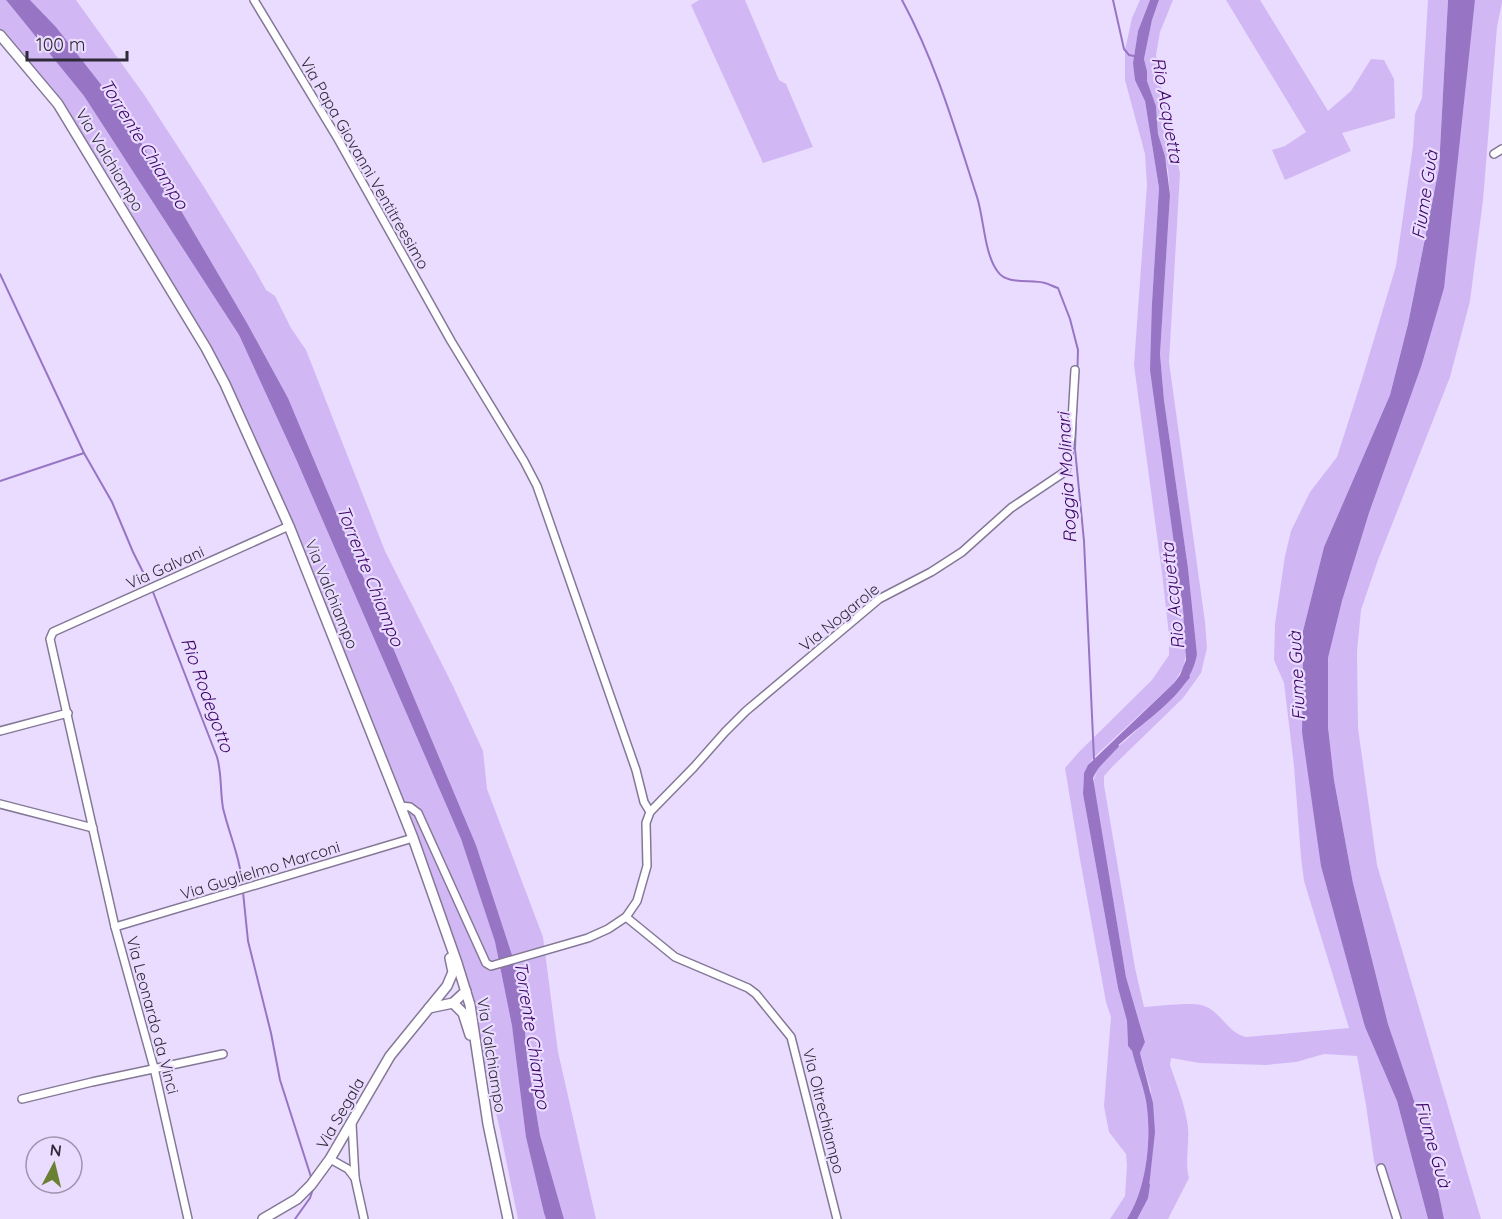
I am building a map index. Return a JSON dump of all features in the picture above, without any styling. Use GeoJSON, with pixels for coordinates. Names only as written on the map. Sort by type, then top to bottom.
{"type":"FeatureCollection","features":[{"type":"Feature","properties":{"kind":"main road","name":"Via Valchiampo"},"geometry":{"type":"LineString","coordinates":[[0,35],[58,104],[201,339],[225,384],[289,526],[413,838],[466,991],[488,1124],[508,1219]]}},
{"type":"Feature","properties":{"kind":"main road"},"geometry":{"type":"LineString","coordinates":[[443,991],[453,972],[444,926]]}},
{"type":"Feature","properties":{"kind":"main road"},"geometry":{"type":"LineString","coordinates":[[443,991],[466,991]]}},
{"type":"Feature","properties":{"kind":"main road","name":"Via Segala"},"geometry":{"type":"LineString","coordinates":[[264,1219],[297,1199],[311,1185],[330,1159],[390,1056],[443,991]]}},
{"type":"Feature","properties":{"kind":"main road"},"geometry":{"type":"LineString","coordinates":[[429,1008],[453,1003],[466,991]]}},
{"type":"Feature","properties":{"kind":"main road"},"geometry":{"type":"LineString","coordinates":[[453,1003],[463,1013],[478,1059]]}},
{"type":"Feature","properties":{"kind":"street","name":"Via Papa Giovanni Ventitreesimo"},"geometry":{"type":"LineString","coordinates":[[254,0],[338,139],[451,341],[537,486],[636,770],[644,802],[650,812]]}},
{"type":"Feature","properties":{"kind":"street"},"geometry":{"type":"LineString","coordinates":[[1494,154],[1502,149]]}},
{"type":"Feature","properties":{"kind":"street","name":"Via Nogarole"},"geometry":{"type":"LineString","coordinates":[[650,812],[746,711],[862,612],[879,599],[931,572],[962,552],[1011,508],[1066,471],[1071,437],[1074,370]]}},
{"type":"Feature","properties":{"kind":"street","name":"Via Galvani"},"geometry":{"type":"LineString","coordinates":[[53,632],[289,526]]}},
{"type":"Feature","properties":{"kind":"street","name":"Via Leonardo da Vinci"},"geometry":{"type":"LineString","coordinates":[[53,632],[50,639],[115,927],[154,1068],[188,1219]]}},
{"type":"Feature","properties":{"kind":"street"},"geometry":{"type":"LineString","coordinates":[[0,731],[68,713]]}},
{"type":"Feature","properties":{"kind":"street"},"geometry":{"type":"LineString","coordinates":[[0,804],[93,828]]}},
{"type":"Feature","properties":{"kind":"street"},"geometry":{"type":"LineString","coordinates":[[400,806],[410,807],[418,813],[486,963],[491,966],[588,938],[626,917],[637,901],[643,885],[647,867],[646,823],[650,812]]}},
{"type":"Feature","properties":{"kind":"street","name":"Via Guglielmo Marconi"},"geometry":{"type":"LineString","coordinates":[[115,927],[413,838]]}},
{"type":"Feature","properties":{"kind":"street","name":"Via Oltrechiampo"},"geometry":{"type":"LineString","coordinates":[[626,917],[675,957],[748,988],[756,994],[792,1037],[837,1219]]}},
{"type":"Feature","properties":{"kind":"street"},"geometry":{"type":"LineString","coordinates":[[22,1099],[223,1054]]}},
{"type":"Feature","properties":{"kind":"street"},"geometry":{"type":"LineString","coordinates":[[352,1123],[355,1178],[364,1219]]}},
{"type":"Feature","properties":{"kind":"street"},"geometry":{"type":"LineString","coordinates":[[330,1159],[348,1169],[355,1178]]}},
{"type":"Feature","properties":{"kind":"street"},"geometry":{"type":"LineString","coordinates":[[1381,1168],[1396,1219]]}},
{"type":"Feature","properties":{"kind":"street","name":"Via Leonardo da Vinci"},"geometry":{"type":"LineString","coordinates":[[187,1210],[194,1219]]}},
{"type":"Feature","properties":{"kind":"shaded area"},"geometry":{"type":"Polygon","coordinates":[[[0,0],[6,0],[84,96],[239,335],[296,459],[461,839],[495,942],[546,1219],[518,1219],[500,1130],[462,970],[250,430],[118,189],[63,106],[0,29],[0,0]]]}},
{"type":"Feature","properties":{"kind":"shaded area"},"geometry":{"type":"Polygon","coordinates":[[[6,0],[30,0],[56,27],[125,115],[247,323],[288,398],[476,845],[522,992],[527,1057],[540,1135],[564,1219],[546,1219],[544,1213],[526,1137],[512,1026],[495,942],[461,839],[296,459],[239,335],[84,96],[6,0]]]}},
{"type":"Feature","properties":{"kind":"shaded area"},"geometry":{"type":"Polygon","coordinates":[[[30,0],[76,0],[145,96],[204,187],[266,290],[275,296],[291,328],[306,350],[385,551],[483,751],[487,789],[543,937],[558,1052],[596,1219],[564,1219],[540,1135],[527,1057],[522,992],[476,845],[288,398],[247,323],[125,115],[56,27],[30,0]]]}},
{"type":"Feature","properties":{"kind":"shaded area"},"geometry":{"type":"Polygon","coordinates":[[[699,0],[745,0],[779,80],[786,84],[813,147],[763,163],[691,5],[699,0]]]}},
{"type":"Feature","properties":{"kind":"shaded area"},"geometry":{"type":"Polygon","coordinates":[[[1140,0],[1150,0],[1138,31],[1133,63],[1145,101],[1159,188],[1152,336],[1159,428],[1183,609],[1186,650],[1184,666],[1174,683],[1093,758],[1084,773],[1083,794],[1118,988],[1127,1021],[1128,1046],[1132,1051],[1143,1088],[1148,1115],[1146,1162],[1134,1207],[1127,1219],[1110,1219],[1125,1196],[1126,1154],[1109,1132],[1104,1106],[1111,1017],[1106,1002],[1065,768],[1152,680],[1169,655],[1162,573],[1134,365],[1147,185],[1145,154],[1125,80],[1125,50],[1132,18],[1140,0]]]}},
{"type":"Feature","properties":{"kind":"shaded area"},"geometry":{"type":"Polygon","coordinates":[[[1150,0],[1159,0],[1152,20],[1144,59],[1147,81],[1156,106],[1158,134],[1165,156],[1170,195],[1160,354],[1197,654],[1191,673],[1180,690],[1166,705],[1117,746],[1103,761],[1093,778],[1126,977],[1145,1042],[1140,1053],[1153,1103],[1155,1132],[1147,1197],[1136,1219],[1127,1219],[1134,1207],[1143,1178],[1148,1146],[1148,1115],[1143,1088],[1132,1051],[1128,1046],[1127,1021],[1118,988],[1083,794],[1084,773],[1088,765],[1174,683],[1186,660],[1183,609],[1150,370],[1159,188],[1145,101],[1135,80],[1133,63],[1138,31],[1150,0]]]}},
{"type":"Feature","properties":{"kind":"shaded area"},"geometry":{"type":"Polygon","coordinates":[[[1159,0],[1173,0],[1160,32],[1156,55],[1180,173],[1169,362],[1207,648],[1201,673],[1183,698],[1113,766],[1104,776],[1104,785],[1135,968],[1144,1007],[1196,1004],[1208,1007],[1239,1035],[1246,1037],[1349,1028],[1304,881],[1284,683],[1274,660],[1275,624],[1291,531],[1310,492],[1337,457],[1396,266],[1413,146],[1415,114],[1422,98],[1428,0],[1448,0],[1439,168],[1408,324],[1390,395],[1324,547],[1303,631],[1302,732],[1365,1027],[1397,1101],[1428,1219],[1393,1219],[1374,1161],[1357,1056],[1324,1054],[1296,1062],[1266,1065],[1200,1063],[1171,1058],[1170,1065],[1187,1121],[1189,1178],[1168,1219],[1136,1219],[1147,1197],[1149,1187],[1151,1091],[1140,1053],[1145,1042],[1126,977],[1093,782],[1099,764],[1106,756],[1179,690],[1197,654],[1160,354],[1170,195],[1168,170],[1158,134],[1156,106],[1147,81],[1144,59],[1152,20],[1159,0]]]}},
{"type":"Feature","properties":{"kind":"shaded area"},"geometry":{"type":"Polygon","coordinates":[[[1226,0],[1260,0],[1328,111],[1351,91],[1371,59],[1384,60],[1394,79],[1395,118],[1342,133],[1351,151],[1285,180],[1272,150],[1285,146],[1306,132],[1226,0]]]}},
{"type":"Feature","properties":{"kind":"shaded area"},"geometry":{"type":"Polygon","coordinates":[[[1448,0],[1475,0],[1444,288],[1421,367],[1369,513],[1342,601],[1328,658],[1328,727],[1334,780],[1353,883],[1388,1024],[1429,1145],[1444,1219],[1428,1219],[1397,1101],[1365,1027],[1321,866],[1302,732],[1303,631],[1324,547],[1390,395],[1408,324],[1439,168],[1448,0]]]}},
{"type":"Feature","properties":{"kind":"shaded area"},"geometry":{"type":"Polygon","coordinates":[[[1475,0],[1502,0],[1502,3],[1497,27],[1483,200],[1470,301],[1450,377],[1378,560],[1361,610],[1357,652],[1358,728],[1377,865],[1481,1219],[1444,1219],[1429,1145],[1388,1024],[1353,883],[1334,780],[1328,727],[1328,658],[1342,601],[1369,513],[1421,367],[1462,104],[1475,0]]]}},
{"type":"Feature","properties":{"kind":"waterway","name":"Roggia Molinari"},"geometry":{"type":"LineString","coordinates":[[902,0],[925,48],[953,121],[977,197],[993,264],[998,272],[1007,279],[1047,283],[1058,288],[1070,319],[1078,350],[1075,449],[1084,541],[1094,759]]}},
{"type":"Feature","properties":{"kind":"waterway"},"geometry":{"type":"LineString","coordinates":[[1113,0],[1124,49],[1129,55],[1134,56]]}},
{"type":"Feature","properties":{"kind":"waterway","name":"Rio Rodegotto"},"geometry":{"type":"LineString","coordinates":[[0,274],[84,453],[112,502],[153,592],[217,757],[223,808],[237,856],[242,886]]}},
{"type":"Feature","properties":{"kind":"waterway"},"geometry":{"type":"LineString","coordinates":[[0,481],[84,453]]}},
{"type":"Feature","properties":{"kind":"waterway","name":"Rio Acquetta"},"geometry":{"type":"LineString","coordinates":[[1173,696],[1189,677]]}},
{"type":"Feature","properties":{"kind":"waterway","name":"Rio Acquetta"},"geometry":{"type":"LineString","coordinates":[[1097,768],[1118,746]]}},
{"type":"Feature","properties":{"kind":"waterway","name":"Rio Rodegotto"},"geometry":{"type":"LineString","coordinates":[[243,892],[248,941],[280,1080],[312,1180]]}},
{"type":"Feature","properties":{"kind":"waterway","name":"Rio Acquetta"},"geometry":{"type":"LineString","coordinates":[[1136,1219],[1147,1198],[1149,1185]]}},
{"type":"Feature","properties":{"kind":"waterway","name":"Rio Rodegotto"},"geometry":{"type":"LineString","coordinates":[[295,1219],[310,1198],[313,1189]]}},
{"type":"Feature","properties":{"kind":"water label","name":"Torrente Chiampo"},"geometry":{"type":"Point","coordinates":[144,144]}},
{"type":"Feature","properties":{"kind":"water label","name":"Fiume Guà"},"geometry":{"type":"Point","coordinates":[1425,195]}},
{"type":"Feature","properties":{"kind":"water label","name":"Torrente Chiampo"},"geometry":{"type":"Point","coordinates":[370,576]}},
{"type":"Feature","properties":{"kind":"water label","name":"Fiume Guà"},"geometry":{"type":"Point","coordinates":[1297,676]}},
{"type":"Feature","properties":{"kind":"water label","name":"Torrente Chiampo"},"geometry":{"type":"Point","coordinates":[532,1035]}},
{"type":"Feature","properties":{"kind":"water label","name":"Fiume Guà"},"geometry":{"type":"Point","coordinates":[1433,1144]}}]}
